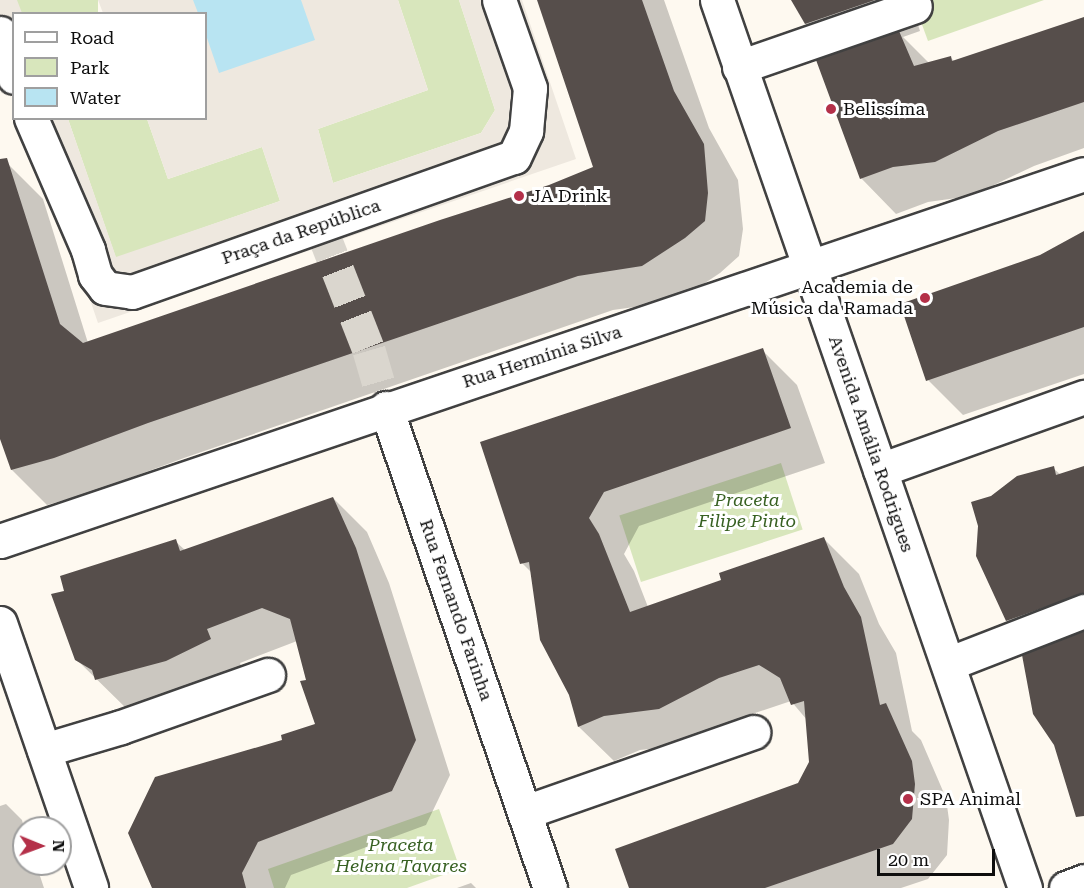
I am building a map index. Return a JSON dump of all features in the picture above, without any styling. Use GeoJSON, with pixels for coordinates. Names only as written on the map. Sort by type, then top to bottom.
{"type":"FeatureCollection","features":[{"type":"Feature","properties":{"kind":"street","name":"Praça da República"},"geometry":{"type":"LineString","coordinates":[[32,120],[88,250],[95,275],[105,288],[132,292],[514,157],[526,131],[530,88],[499,0]]}},
{"type":"Feature","properties":{"kind":"street","name":"Avenida Amália Rodrigues"},"geometry":{"type":"LineString","coordinates":[[717,0],[808,268],[1025,888]]}},
{"type":"Feature","properties":{"kind":"street"},"geometry":{"type":"LineString","coordinates":[[739,67],[915,6]]}},
{"type":"Feature","properties":{"kind":"street"},"geometry":{"type":"LineString","coordinates":[[0,33],[12,71]]}},
{"type":"Feature","properties":{"kind":"street","name":"Rua Hermínia Silva"},"geometry":{"type":"LineString","coordinates":[[0,541],[386,408],[1084,174]]}},
{"type":"Feature","properties":{"kind":"street"},"geometry":{"type":"LineString","coordinates":[[880,470],[1084,397]]}},
{"type":"Feature","properties":{"kind":"street","name":"Rua Fernando Farinha"},"geometry":{"type":"LineString","coordinates":[[386,408],[550,888]]}},
{"type":"Feature","properties":{"kind":"street"},"geometry":{"type":"LineString","coordinates":[[948,664],[1084,611]]}},
{"type":"Feature","properties":{"kind":"street"},"geometry":{"type":"LineString","coordinates":[[0,623],[91,888]]}},
{"type":"Feature","properties":{"kind":"street"},"geometry":{"type":"LineString","coordinates":[[44,750],[268,675]]}},
{"type":"Feature","properties":{"kind":"street"},"geometry":{"type":"LineString","coordinates":[[525,812],[600,788],[753,732]]}},
{"type":"Feature","properties":{"kind":"street"},"geometry":{"type":"LineString","coordinates":[[1066,888],[1084,881]]}},
{"type":"Feature","properties":{"kind":"green space"},"geometry":{"type":"Polygon","coordinates":[[[17,0],[98,0],[98,12],[17,12],[17,0]]]}},
{"type":"Feature","properties":{"kind":"green space"},"geometry":{"type":"Polygon","coordinates":[[[398,0],[459,0],[495,110],[481,133],[333,183],[318,129],[428,90],[398,0]]]}},
{"type":"Feature","properties":{"kind":"green space"},"geometry":{"type":"Polygon","coordinates":[[[913,0],[1044,0],[928,41],[913,0]]]}},
{"type":"Feature","properties":{"kind":"green space"},"geometry":{"type":"Polygon","coordinates":[[[68,120],[147,120],[168,179],[262,147],[280,201],[116,258],[68,120]]]}},
{"type":"Feature","properties":{"kind":"green space","name":"Praceta Filipe Pinto"},"geometry":{"type":"Polygon","coordinates":[[[781,463],[803,530],[641,582],[619,516],[781,463]]]}},
{"type":"Feature","properties":{"kind":"green space","name":"Praceta Helena Tavares"},"geometry":{"type":"Polygon","coordinates":[[[439,809],[460,869],[407,888],[274,888],[268,869],[439,809]]]}},
{"type":"Feature","properties":{"kind":"shaded area"},"geometry":{"type":"Polygon","coordinates":[[[0,0],[17,0],[22,12],[12,12],[12,74],[0,38],[0,0]]]}},
{"type":"Feature","properties":{"kind":"shaded area"},"geometry":{"type":"Polygon","coordinates":[[[98,0],[398,0],[428,90],[318,129],[333,183],[481,133],[495,110],[459,0],[522,0],[576,159],[98,323],[28,120],[68,120],[116,257],[280,201],[262,147],[168,179],[147,120],[207,120],[207,12],[103,12],[98,0]]]}},
{"type":"Feature","properties":{"kind":"water"},"geometry":{"type":"Polygon","coordinates":[[[193,0],[301,0],[315,40],[219,73],[207,38],[207,12],[198,12],[193,0]]]}},
{"type":"Feature","properties":{"kind":"building"},"geometry":{"type":"Polygon","coordinates":[[[537,0],[642,0],[674,91],[704,144],[708,193],[705,221],[685,238],[642,266],[578,276],[148,423],[54,458],[11,470],[0,439],[0,159],[7,158],[60,324],[83,343],[440,220],[549,185],[593,167],[537,0]]]}},
{"type":"Feature","properties":{"kind":"building"},"geometry":{"type":"Polygon","coordinates":[[[791,0],[875,0],[805,24],[791,0]]]}},
{"type":"Feature","properties":{"kind":"building"},"geometry":{"type":"Polygon","coordinates":[[[1084,17],[1084,102],[998,131],[935,162],[893,167],[860,179],[816,60],[899,31],[914,66],[951,56],[952,61],[1084,17]]]}},
{"type":"Feature","properties":{"kind":"building"},"geometry":{"type":"Polygon","coordinates":[[[1084,231],[1084,327],[926,381],[900,304],[1040,255],[1084,231]]]}},
{"type":"Feature","properties":{"kind":"building"},"geometry":{"type":"Polygon","coordinates":[[[763,348],[791,428],[604,492],[589,518],[599,534],[630,612],[721,580],[719,573],[824,537],[844,587],[861,617],[880,705],[886,703],[912,761],[915,784],[912,819],[893,844],[765,888],[629,888],[615,849],[798,783],[809,762],[804,701],[791,705],[780,678],[759,665],[719,678],[659,709],[604,716],[578,727],[569,695],[540,640],[529,562],[520,564],[480,442],[763,348]]]}},
{"type":"Feature","properties":{"kind":"building"},"geometry":{"type":"Polygon","coordinates":[[[1054,466],[1056,475],[1084,466],[1084,593],[1006,621],[976,556],[978,526],[971,502],[991,496],[1017,476],[1054,466]]]}},
{"type":"Feature","properties":{"kind":"building"},"geometry":{"type":"Polygon","coordinates":[[[333,497],[356,548],[416,740],[392,791],[258,842],[242,873],[246,888],[152,888],[128,833],[155,777],[282,740],[281,735],[315,724],[300,681],[306,680],[290,619],[262,608],[207,629],[211,639],[166,661],[95,680],[92,670],[75,660],[51,594],[64,591],[60,576],[176,539],[180,551],[333,497]]]}},
{"type":"Feature","properties":{"kind":"building"},"geometry":{"type":"Polygon","coordinates":[[[1084,631],[1084,816],[1076,817],[1054,745],[1033,714],[1022,655],[1084,631]]]}},
{"type":"Feature","properties":{"kind":"tunnel"},"geometry":{"type":"LineString","coordinates":[[320,225],[369,350],[386,408]]}},
{"type":"Feature","properties":{"kind":"place","name":"Belissíma"},"geometry":{"type":"Point","coordinates":[831,109]}},
{"type":"Feature","properties":{"kind":"place","name":"JA Drink"},"geometry":{"type":"Point","coordinates":[519,196]}},
{"type":"Feature","properties":{"kind":"place","name":"Academia de Música da Ramada"},"geometry":{"type":"Point","coordinates":[925,298]}},
{"type":"Feature","properties":{"kind":"place","name":"SPA Animal"},"geometry":{"type":"Point","coordinates":[908,799]}}]}
